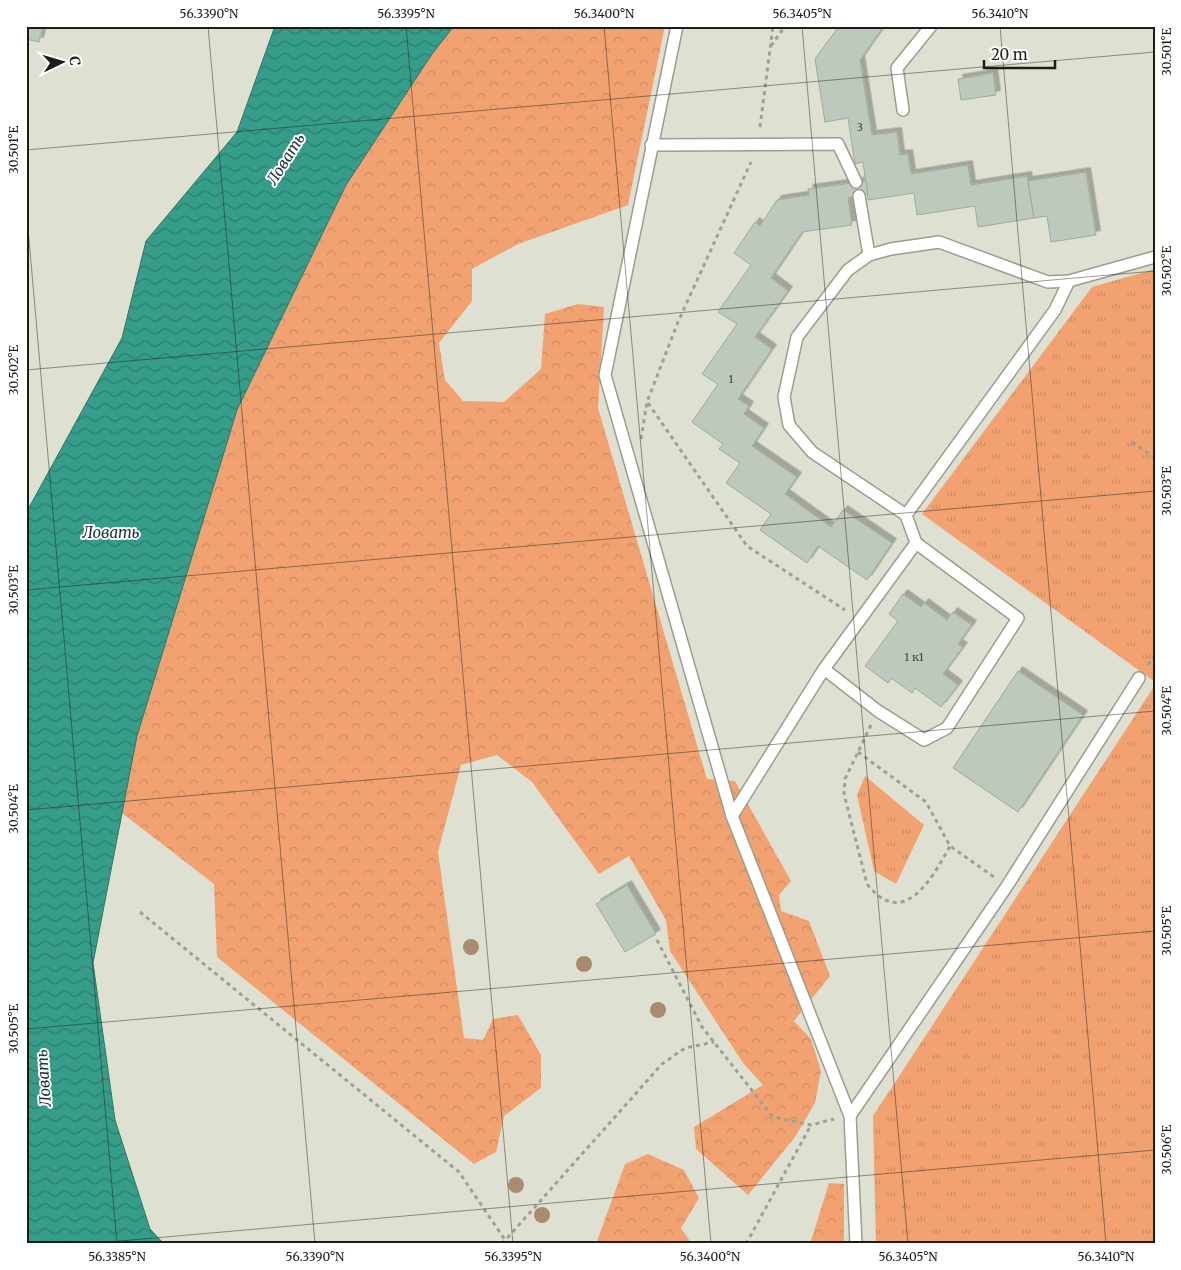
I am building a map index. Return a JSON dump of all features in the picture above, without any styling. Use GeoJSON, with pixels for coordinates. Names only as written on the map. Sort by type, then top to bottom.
{"type":"FeatureCollection","features":[{"type":"Feature","properties":{"kind":"lane"},"geometry":{"type":"LineString","coordinates":[[676,26],[605,376],[732,816],[850,1116],[856,1244]]}},
{"type":"Feature","properties":{"kind":"lane"},"geometry":{"type":"LineString","coordinates":[[903,110],[897,68],[931,26]]}},
{"type":"Feature","properties":{"kind":"lane"},"geometry":{"type":"LineString","coordinates":[[651,145],[838,144],[856,182]]}},
{"type":"Feature","properties":{"kind":"lane"},"geometry":{"type":"LineString","coordinates":[[859,196],[869,255]]}},
{"type":"Feature","properties":{"kind":"lane"},"geometry":{"type":"LineString","coordinates":[[824,669],[878,711],[924,740],[947,728],[1018,618],[916,543],[906,515],[812,452],[789,425],[784,397],[797,337],[848,270],[869,255],[891,249],[939,242],[1048,282],[1069,281],[1155,257]]}},
{"type":"Feature","properties":{"kind":"lane"},"geometry":{"type":"LineString","coordinates":[[906,515],[1055,310],[1069,281]]}},
{"type":"Feature","properties":{"kind":"lane"},"geometry":{"type":"LineString","coordinates":[[732,816],[824,669],[916,543]]}},
{"type":"Feature","properties":{"kind":"lane"},"geometry":{"type":"LineString","coordinates":[[850,1116],[1007,886],[1139,678]]}},
{"type":"Feature","properties":{"kind":"path"},"geometry":{"type":"LineString","coordinates":[[631,465],[644,432],[647,402],[678,322],[749,168],[757,145],[773,26]]}},
{"type":"Feature","properties":{"kind":"path"},"geometry":{"type":"LineString","coordinates":[[770,46],[785,26]]}},
{"type":"Feature","properties":{"kind":"path"},"geometry":{"type":"LineString","coordinates":[[647,402],[747,546],[860,620]]}},
{"type":"Feature","properties":{"kind":"path"},"geometry":{"type":"LineString","coordinates":[[1132,442],[1155,458]]}},
{"type":"Feature","properties":{"kind":"path"},"geometry":{"type":"LineString","coordinates":[[878,711],[845,779],[844,794],[867,884],[875,894],[889,902],[903,901],[919,894],[932,879],[950,846]]}},
{"type":"Feature","properties":{"kind":"path"},"geometry":{"type":"LineString","coordinates":[[858,752],[926,802],[950,846],[1007,886]]}},
{"type":"Feature","properties":{"kind":"path"},"geometry":{"type":"LineString","coordinates":[[140,912],[459,1172],[504,1242],[662,1064],[685,1048],[714,1042]]}},
{"type":"Feature","properties":{"kind":"path"},"geometry":{"type":"LineString","coordinates":[[657,940],[702,1027],[773,1117],[811,1125],[850,1116]]}},
{"type":"Feature","properties":{"kind":"path"},"geometry":{"type":"LineString","coordinates":[[746,1244],[811,1125]]}},
{"type":"Feature","properties":{"kind":"green space"},"geometry":{"type":"Polygon","coordinates":[[[454,26],[665,26],[628,205],[518,244],[472,269],[472,301],[439,343],[445,380],[463,401],[504,402],[541,369],[545,314],[578,304],[604,307],[598,408],[707,779],[735,781],[791,881],[779,895],[781,911],[809,921],[830,976],[794,1021],[811,1039],[821,1071],[815,1103],[795,1137],[748,1195],[696,1149],[694,1127],[763,1085],[743,1063],[670,951],[666,920],[629,856],[599,874],[532,782],[497,755],[461,765],[438,852],[464,1038],[483,1040],[493,1019],[518,1015],[541,1055],[541,1088],[504,1116],[496,1152],[474,1164],[217,957],[214,884],[122,813],[137,736],[237,411],[346,185],[432,54],[454,26]]]}},
{"type":"Feature","properties":{"kind":"green space"},"geometry":{"type":"Polygon","coordinates":[[[1155,269],[1155,682],[922,514],[1092,287],[1155,269]]]}},
{"type":"Feature","properties":{"kind":"green space"},"geometry":{"type":"Polygon","coordinates":[[[1155,685],[1155,1244],[876,1244],[873,1116],[1155,685]]]}},
{"type":"Feature","properties":{"kind":"green space"},"geometry":{"type":"Polygon","coordinates":[[[865,776],[924,825],[896,884],[874,871],[857,795],[865,776]]]}},
{"type":"Feature","properties":{"kind":"green space"},"geometry":{"type":"Polygon","coordinates":[[[648,1154],[684,1170],[699,1198],[681,1228],[692,1244],[596,1244],[625,1164],[648,1154]]]}},
{"type":"Feature","properties":{"kind":"green space"},"geometry":{"type":"Polygon","coordinates":[[[829,1183],[844,1184],[844,1244],[810,1244],[829,1183]]]}},
{"type":"Feature","properties":{"kind":"water","name":"Ловать"},"geometry":{"type":"Polygon","coordinates":[[[275,26],[454,26],[432,54],[346,185],[237,410],[137,736],[93,963],[115,1120],[150,1229],[164,1244],[26,1244],[26,513],[122,338],[146,241],[237,132],[275,26]]]}},
{"type":"Feature","properties":{"kind":"building"},"geometry":{"type":"Polygon","coordinates":[[[26,26],[43,26],[39,42],[26,39],[26,26]]]}},
{"type":"Feature","properties":{"kind":"building"},"geometry":{"type":"Polygon","coordinates":[[[833,26],[884,26],[860,60],[872,135],[897,132],[900,155],[908,154],[911,174],[968,165],[971,185],[1027,176],[1034,218],[978,227],[975,206],[917,215],[914,193],[868,200],[863,162],[855,164],[848,118],[825,122],[815,59],[837,29],[833,26]]]}},
{"type":"Feature","properties":{"kind":"building"},"geometry":{"type":"Polygon","coordinates":[[[993,73],[996,95],[961,100],[958,79],[993,73]]]}},
{"type":"Feature","properties":{"kind":"building"},"geometry":{"type":"Polygon","coordinates":[[[1086,172],[1096,235],[1051,242],[1047,216],[1034,218],[1028,181],[1086,172]]]}},
{"type":"Feature","properties":{"kind":"building"},"geometry":{"type":"Polygon","coordinates":[[[866,181],[868,194],[848,198],[852,225],[802,232],[771,278],[788,291],[755,337],[772,349],[738,399],[749,406],[744,414],[764,428],[752,446],[797,477],[785,494],[831,527],[843,510],[892,543],[867,580],[818,546],[807,563],[760,530],[771,514],[726,483],[740,463],[719,449],[723,444],[692,422],[718,384],[702,374],[737,324],[718,312],[751,265],[734,253],[755,222],[760,226],[777,200],[809,195],[808,189],[866,181]]]}},
{"type":"Feature","properties":{"kind":"building"},"geometry":{"type":"Polygon","coordinates":[[[903,594],[921,607],[924,603],[947,620],[953,612],[972,625],[958,644],[963,647],[943,674],[958,685],[941,707],[915,688],[912,693],[891,678],[888,683],[865,666],[898,621],[889,614],[903,594]]]}},
{"type":"Feature","properties":{"kind":"building"},"geometry":{"type":"Polygon","coordinates":[[[1018,671],[1083,715],[1018,812],[953,768],[1018,671]]]}},
{"type":"Feature","properties":{"kind":"building"},"geometry":{"type":"Polygon","coordinates":[[[627,885],[656,934],[625,952],[596,904],[627,885]]]}}]}
